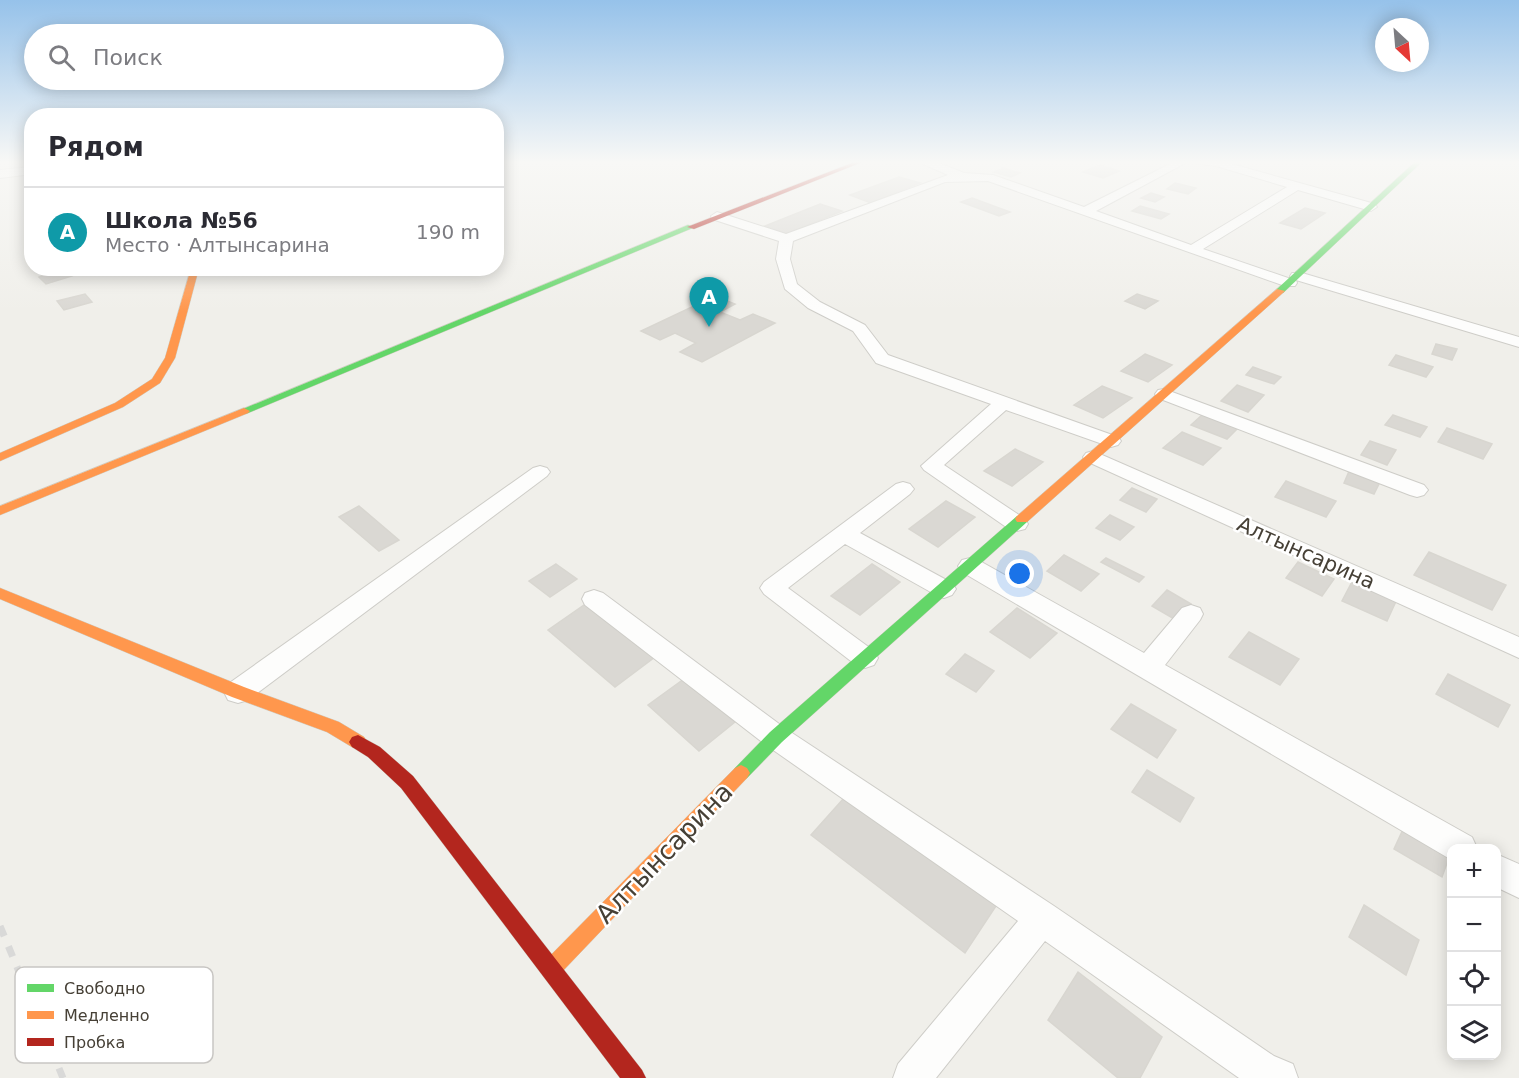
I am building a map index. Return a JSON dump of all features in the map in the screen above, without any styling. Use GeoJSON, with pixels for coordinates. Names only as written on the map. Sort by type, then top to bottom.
{"type":"FeatureCollection","features":[{"type":"Feature","properties":{"kind":"street"},"geometry":{"type":"LineString","coordinates":[[0,511],[729,211]]}},
{"type":"Feature","properties":{"kind":"street"},"geometry":{"type":"LineString","coordinates":[[717,216],[786,239],[858,211]]}},
{"type":"Feature","properties":{"kind":"street"},"geometry":{"type":"LineString","coordinates":[[1192,250],[1255,211]]}},
{"type":"Feature","properties":{"kind":"street","name":"Алтынсарина"},"geometry":{"type":"LineString","coordinates":[[551,969],[776,737],[1294,280],[1366,211]]}},
{"type":"Feature","properties":{"kind":"street"},"geometry":{"type":"LineString","coordinates":[[1085,212],[1192,250],[1519,342]]}},
{"type":"Feature","properties":{"kind":"street"},"geometry":{"type":"LineString","coordinates":[[786,239],[783,259],[790,286],[814,305],[859,328],[882,359],[1111,441]]}},
{"type":"Feature","properties":{"kind":"street"},"geometry":{"type":"LineString","coordinates":[[0,457],[119,405],[156,381],[170,358],[193,276]]}},
{"type":"Feature","properties":{"kind":"street"},"geometry":{"type":"LineString","coordinates":[[1164,394],[1417,490]]}},
{"type":"Feature","properties":{"kind":"street"},"geometry":{"type":"LineString","coordinates":[[1004,402],[931,466],[1017,524]]}},
{"type":"Feature","properties":{"kind":"street","name":"Алтынсарина"},"geometry":{"type":"LineString","coordinates":[[1093,457],[1519,648]]}},
{"type":"Feature","properties":{"kind":"street"},"geometry":{"type":"LineString","coordinates":[[238,692],[540,472]]}},
{"type":"Feature","properties":{"kind":"street"},"geometry":{"type":"LineString","coordinates":[[866,658],[772,588],[903,489]]}},
{"type":"Feature","properties":{"kind":"street"},"geometry":{"type":"LineString","coordinates":[[844,534],[944,589]]}},
{"type":"Feature","properties":{"kind":"street"},"geometry":{"type":"LineString","coordinates":[[970,566],[1452,844]]}},
{"type":"Feature","properties":{"kind":"street"},"geometry":{"type":"LineString","coordinates":[[0,593],[238,692],[333,728],[374,752],[407,782],[634,1078]]}},
{"type":"Feature","properties":{"kind":"street"},"geometry":{"type":"LineString","coordinates":[[594,599],[776,737],[1260,1070],[1279,1078]]}},
{"type":"Feature","properties":{"kind":"street"},"geometry":{"type":"LineString","coordinates":[[1147,668],[1191,614]]}},
{"type":"Feature","properties":{"kind":"street"},"geometry":{"type":"LineString","coordinates":[[1501,871],[1519,882]]}},
{"type":"Feature","properties":{"kind":"street"},"geometry":{"type":"LineString","coordinates":[[912,1078],[1042,918]]}},
{"type":"Feature","properties":{"kind":"building"},"geometry":{"type":"Polygon","coordinates":[[[802,211],[841,211],[786,234],[765,226],[802,211]]]}},
{"type":"Feature","properties":{"kind":"building"},"geometry":{"type":"Polygon","coordinates":[[[986,211],[1010,212],[999,216],[986,211]]]}},
{"type":"Feature","properties":{"kind":"building"},"geometry":{"type":"Polygon","coordinates":[[[1133,211],[1159,211],[1169,214],[1161,219],[1133,211]]]}},
{"type":"Feature","properties":{"kind":"building"},"geometry":{"type":"Polygon","coordinates":[[[1299,211],[1325,213],[1301,229],[1280,223],[1299,211]]]}},
{"type":"Feature","properties":{"kind":"building"},"geometry":{"type":"Polygon","coordinates":[[[42,276],[72,276],[46,284],[39,277],[42,276]]]}},
{"type":"Feature","properties":{"kind":"building"},"geometry":{"type":"Polygon","coordinates":[[[85,294],[92,302],[64,310],[57,301],[85,294]]]}},
{"type":"Feature","properties":{"kind":"building"},"geometry":{"type":"Polygon","coordinates":[[[1137,294],[1158,301],[1145,309],[1125,301],[1137,294]]]}},
{"type":"Feature","properties":{"kind":"building"},"geometry":{"type":"Polygon","coordinates":[[[715,296],[735,304],[720,312],[740,320],[753,314],[775,323],[702,362],[680,352],[696,343],[675,333],[660,340],[641,331],[715,296]]]}},
{"type":"Feature","properties":{"kind":"building"},"geometry":{"type":"Polygon","coordinates":[[[1436,344],[1457,349],[1452,360],[1432,354],[1436,344]]]}},
{"type":"Feature","properties":{"kind":"building"},"geometry":{"type":"Polygon","coordinates":[[[1145,354],[1172,365],[1148,382],[1121,371],[1145,354]]]}},
{"type":"Feature","properties":{"kind":"building"},"geometry":{"type":"Polygon","coordinates":[[[1396,355],[1433,367],[1426,377],[1389,365],[1396,355]]]}},
{"type":"Feature","properties":{"kind":"building"},"geometry":{"type":"Polygon","coordinates":[[[1253,367],[1281,377],[1274,384],[1246,375],[1253,367]]]}},
{"type":"Feature","properties":{"kind":"building"},"geometry":{"type":"Polygon","coordinates":[[[1237,385],[1264,395],[1248,412],[1221,401],[1237,385]]]}},
{"type":"Feature","properties":{"kind":"building"},"geometry":{"type":"Polygon","coordinates":[[[1102,386],[1132,398],[1103,418],[1074,405],[1102,386]]]}},
{"type":"Feature","properties":{"kind":"building"},"geometry":{"type":"Polygon","coordinates":[[[1203,414],[1238,428],[1227,439],[1191,425],[1203,414]]]}},
{"type":"Feature","properties":{"kind":"building"},"geometry":{"type":"Polygon","coordinates":[[[1393,415],[1427,427],[1420,437],[1385,425],[1393,415]]]}},
{"type":"Feature","properties":{"kind":"building"},"geometry":{"type":"Polygon","coordinates":[[[1447,428],[1492,444],[1483,459],[1438,442],[1447,428]]]}},
{"type":"Feature","properties":{"kind":"building"},"geometry":{"type":"Polygon","coordinates":[[[1182,432],[1221,448],[1203,465],[1163,448],[1182,432]]]}},
{"type":"Feature","properties":{"kind":"building"},"geometry":{"type":"Polygon","coordinates":[[[1370,441],[1396,450],[1387,465],[1361,455],[1370,441]]]}},
{"type":"Feature","properties":{"kind":"building"},"geometry":{"type":"Polygon","coordinates":[[[1015,449],[1043,462],[1012,486],[984,471],[1015,449]]]}},
{"type":"Feature","properties":{"kind":"building"},"geometry":{"type":"Polygon","coordinates":[[[1350,469],[1381,480],[1374,494],[1344,483],[1350,469]]]}},
{"type":"Feature","properties":{"kind":"building"},"geometry":{"type":"Polygon","coordinates":[[[1286,481],[1336,501],[1326,517],[1275,497],[1286,481]]]}},
{"type":"Feature","properties":{"kind":"building"},"geometry":{"type":"Polygon","coordinates":[[[1132,488],[1157,499],[1146,512],[1120,500],[1132,488]]]}},
{"type":"Feature","properties":{"kind":"building"},"geometry":{"type":"Polygon","coordinates":[[[946,501],[975,517],[938,547],[909,529],[946,501]]]}},
{"type":"Feature","properties":{"kind":"building"},"geometry":{"type":"Polygon","coordinates":[[[359,506],[399,540],[379,551],[339,517],[359,506]]]}},
{"type":"Feature","properties":{"kind":"building"},"geometry":{"type":"Polygon","coordinates":[[[1110,515],[1134,527],[1120,540],[1096,528],[1110,515]]]}},
{"type":"Feature","properties":{"kind":"building"},"geometry":{"type":"Polygon","coordinates":[[[1429,552],[1506,585],[1492,610],[1414,575],[1429,552]]]}},
{"type":"Feature","properties":{"kind":"building"},"geometry":{"type":"Polygon","coordinates":[[[1064,555],[1099,574],[1081,591],[1047,571],[1064,555]]]}},
{"type":"Feature","properties":{"kind":"building"},"geometry":{"type":"Polygon","coordinates":[[[1106,558],[1144,577],[1139,582],[1101,562],[1106,558]]]}},
{"type":"Feature","properties":{"kind":"building"},"geometry":{"type":"Polygon","coordinates":[[[1298,562],[1334,579],[1322,596],[1286,578],[1298,562]]]}},
{"type":"Feature","properties":{"kind":"building"},"geometry":{"type":"Polygon","coordinates":[[[556,564],[577,579],[550,597],[529,581],[556,564]]]}},
{"type":"Feature","properties":{"kind":"building"},"geometry":{"type":"Polygon","coordinates":[[[872,564],[900,582],[860,615],[831,596],[872,564]]]}},
{"type":"Feature","properties":{"kind":"building"},"geometry":{"type":"Polygon","coordinates":[[[1354,578],[1398,597],[1387,621],[1342,601],[1354,578]]]}},
{"type":"Feature","properties":{"kind":"building"},"geometry":{"type":"Polygon","coordinates":[[[1167,590],[1191,604],[1176,620],[1152,606],[1167,590]]]}},
{"type":"Feature","properties":{"kind":"building"},"geometry":{"type":"Polygon","coordinates":[[[587,603],[655,657],[615,687],[548,630],[587,603]]]}},
{"type":"Feature","properties":{"kind":"building"},"geometry":{"type":"Polygon","coordinates":[[[1017,608],[1057,633],[1030,658],[990,632],[1017,608]]]}},
{"type":"Feature","properties":{"kind":"building"},"geometry":{"type":"Polygon","coordinates":[[[1249,632],[1299,659],[1280,685],[1229,657],[1249,632]]]}},
{"type":"Feature","properties":{"kind":"building"},"geometry":{"type":"Polygon","coordinates":[[[965,654],[994,671],[976,692],[946,674],[965,654]]]}},
{"type":"Feature","properties":{"kind":"building"},"geometry":{"type":"Polygon","coordinates":[[[1448,674],[1510,705],[1498,727],[1436,694],[1448,674]]]}},
{"type":"Feature","properties":{"kind":"building"},"geometry":{"type":"Polygon","coordinates":[[[684,679],[735,722],[699,751],[648,705],[684,679]]]}},
{"type":"Feature","properties":{"kind":"building"},"geometry":{"type":"Polygon","coordinates":[[[1131,704],[1176,730],[1157,758],[1111,729],[1131,704]]]}},
{"type":"Feature","properties":{"kind":"building"},"geometry":{"type":"Polygon","coordinates":[[[1147,770],[1194,798],[1180,822],[1132,792],[1147,770]]]}},
{"type":"Feature","properties":{"kind":"building"},"geometry":{"type":"Polygon","coordinates":[[[844,798],[996,906],[965,953],[811,835],[844,798]]]}},
{"type":"Feature","properties":{"kind":"building"},"geometry":{"type":"Polygon","coordinates":[[[1405,825],[1447,850],[1447,863],[1442,877],[1394,849],[1405,825]]]}},
{"type":"Feature","properties":{"kind":"building"},"geometry":{"type":"Polygon","coordinates":[[[1364,905],[1419,940],[1406,975],[1349,937],[1364,905]]]}},
{"type":"Feature","properties":{"kind":"building"},"geometry":{"type":"Polygon","coordinates":[[[1078,972],[1162,1037],[1140,1078],[1118,1078],[1048,1020],[1078,972]]]}},
{"type":"Feature","properties":{"kind":"railway"},"geometry":{"type":"LineString","coordinates":[[0,926],[17,967]]}},
{"type":"Feature","properties":{"kind":"railway"},"geometry":{"type":"LineString","coordinates":[[57,1063],[63,1078]]}},
{"type":"Feature","properties":{"kind":"traffic: fast"},"geometry":{"type":"LineString","coordinates":[[1280,291],[1366,211]]}},
{"type":"Feature","properties":{"kind":"traffic: fast"},"geometry":{"type":"LineString","coordinates":[[244,411],[691,227]]}},
{"type":"Feature","properties":{"kind":"traffic: fast"},"geometry":{"type":"LineString","coordinates":[[741,773],[776,737],[1022,519]]}},
{"type":"Feature","properties":{"kind":"traffic: slow"},"geometry":{"type":"LineString","coordinates":[[0,457],[119,405],[156,381],[170,358],[193,276]]}},
{"type":"Feature","properties":{"kind":"traffic: slow"},"geometry":{"type":"LineString","coordinates":[[1022,519],[1280,291]]}},
{"type":"Feature","properties":{"kind":"traffic: slow"},"geometry":{"type":"LineString","coordinates":[[0,511],[244,411]]}},
{"type":"Feature","properties":{"kind":"traffic: slow"},"geometry":{"type":"LineString","coordinates":[[0,593],[238,692],[333,727],[358,742]]}},
{"type":"Feature","properties":{"kind":"traffic: slow"},"geometry":{"type":"LineString","coordinates":[[551,969],[741,773]]}},
{"type":"Feature","properties":{"kind":"traffic: jam"},"geometry":{"type":"LineString","coordinates":[[691,227],[732,211]]}},
{"type":"Feature","properties":{"kind":"traffic: jam"},"geometry":{"type":"LineString","coordinates":[[358,742],[374,752],[407,782],[634,1078]]}},
{"type":"Feature","properties":{"kind":"place","name":"Школа №56"},"geometry":{"type":"Point","coordinates":[709,327]}}]}
